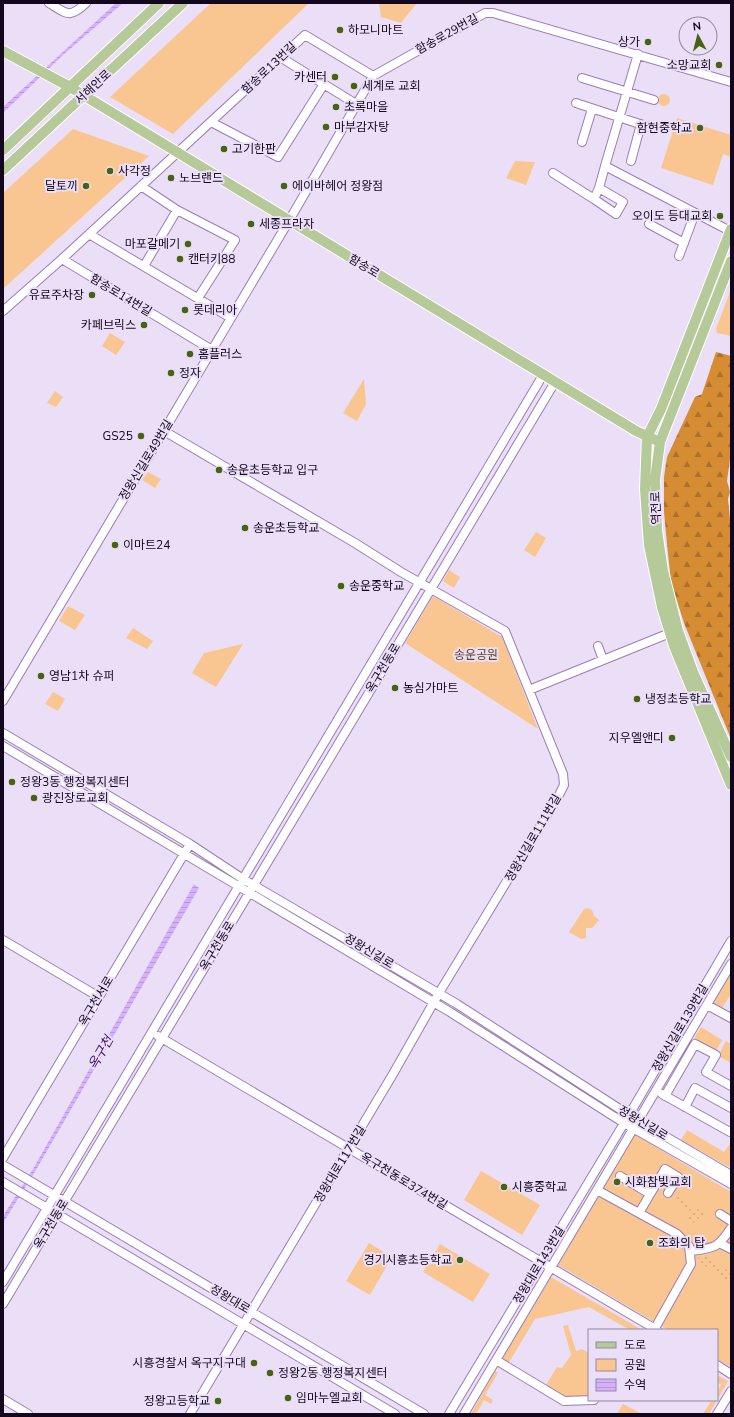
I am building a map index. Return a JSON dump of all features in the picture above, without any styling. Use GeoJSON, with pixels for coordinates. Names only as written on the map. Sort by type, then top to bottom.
{"type":"FeatureCollection","features":[{"type":"Feature","properties":{"kind":"main road","name":"서해안로"},"geometry":{"type":"LineString","coordinates":[[3,150],[159,3]]}},
{"type":"Feature","properties":{"kind":"main road","name":"서해안로"},"geometry":{"type":"LineString","coordinates":[[3,170],[182,3]]}},
{"type":"Feature","properties":{"kind":"main road","name":"함송로"},"geometry":{"type":"LineString","coordinates":[[3,50],[84,95],[177,153],[290,219],[543,375],[647,437],[660,442]]}},
{"type":"Feature","properties":{"kind":"main road","name":"역전로"},"geometry":{"type":"LineString","coordinates":[[731,230],[661,409],[647,437],[645,489],[649,545],[662,607],[670,633],[731,785]]}},
{"type":"Feature","properties":{"kind":"main road","name":"역전로"},"geometry":{"type":"LineString","coordinates":[[731,260],[703,337],[660,442],[655,480],[657,531],[663,571],[678,631],[693,672],[731,757]]}},
{"type":"Feature","properties":{"kind":"street"},"geometry":{"type":"LineString","coordinates":[[49,3],[66,13],[76,12],[86,3]]}},
{"type":"Feature","properties":{"kind":"street","name":"함송로29번길"},"geometry":{"type":"LineString","coordinates":[[290,219],[373,76],[485,13],[493,13],[731,82]]}},
{"type":"Feature","properties":{"kind":"street","name":"함송로13번길"},"geometry":{"type":"LineString","coordinates":[[177,153],[305,35],[373,76]]}},
{"type":"Feature","properties":{"kind":"street"},"geometry":{"type":"LineString","coordinates":[[594,199],[599,188],[638,54]]}},
{"type":"Feature","properties":{"kind":"street"},"geometry":{"type":"LineString","coordinates":[[280,58],[356,104]]}},
{"type":"Feature","properties":{"kind":"street"},"geometry":{"type":"LineString","coordinates":[[582,78],[654,100]]}},
{"type":"Feature","properties":{"kind":"street"},"geometry":{"type":"LineString","coordinates":[[211,122],[278,157],[324,84]]}},
{"type":"Feature","properties":{"kind":"street"},"geometry":{"type":"LineString","coordinates":[[576,103],[656,129]]}},
{"type":"Feature","properties":{"kind":"street"},"geometry":{"type":"LineString","coordinates":[[582,142],[592,108]]}},
{"type":"Feature","properties":{"kind":"street"},"geometry":{"type":"LineString","coordinates":[[631,161],[641,124]]}},
{"type":"Feature","properties":{"kind":"street"},"geometry":{"type":"LineString","coordinates":[[3,311],[177,153]]}},
{"type":"Feature","properties":{"kind":"street"},"geometry":{"type":"LineString","coordinates":[[605,166],[731,230]]}},
{"type":"Feature","properties":{"kind":"street"},"geometry":{"type":"LineString","coordinates":[[553,173],[616,214],[623,202],[599,188]]}},
{"type":"Feature","properties":{"kind":"street"},"geometry":{"type":"LineString","coordinates":[[141,186],[177,210],[235,240],[198,298]]}},
{"type":"Feature","properties":{"kind":"street"},"geometry":{"type":"LineString","coordinates":[[144,266],[177,210]]}},
{"type":"Feature","properties":{"kind":"street"},"geometry":{"type":"LineString","coordinates":[[679,256],[695,213]]}},
{"type":"Feature","properties":{"kind":"street","name":"정왕신길로49번길"},"geometry":{"type":"LineString","coordinates":[[3,701],[290,219]]}},
{"type":"Feature","properties":{"kind":"street"},"geometry":{"type":"LineString","coordinates":[[649,224],[684,242]]}},
{"type":"Feature","properties":{"kind":"street"},"geometry":{"type":"LineString","coordinates":[[89,234],[231,318]]}},
{"type":"Feature","properties":{"kind":"street","name":"함송로14번길"},"geometry":{"type":"LineString","coordinates":[[62,259],[212,350]]}},
{"type":"Feature","properties":{"kind":"street","name":"옥구천동로"},"geometry":{"type":"LineString","coordinates":[[3,1282],[543,375]]}},
{"type":"Feature","properties":{"kind":"street","name":"옥구천동로"},"geometry":{"type":"LineString","coordinates":[[3,1304],[555,382]]}},
{"type":"Feature","properties":{"kind":"street"},"geometry":{"type":"LineString","coordinates":[[164,431],[355,543],[401,572],[431,588]]}},
{"type":"Feature","properties":{"kind":"street","name":"정왕신길로111번길"},"geometry":{"type":"LineString","coordinates":[[431,588],[505,631],[563,774],[564,785],[475,936],[439,993],[435,1003]]}},
{"type":"Feature","properties":{"kind":"street"},"geometry":{"type":"LineString","coordinates":[[529,690],[670,633]]}},
{"type":"Feature","properties":{"kind":"street"},"geometry":{"type":"LineString","coordinates":[[598,646],[603,660]]}},
{"type":"Feature","properties":{"kind":"street","name":"정왕신길로"},"geometry":{"type":"LineString","coordinates":[[3,733],[190,844],[243,879],[254,884],[439,993],[629,1115],[731,1175]]}},
{"type":"Feature","properties":{"kind":"street","name":"정왕신길로"},"geometry":{"type":"LineString","coordinates":[[3,746],[435,1003],[624,1123],[731,1184]]}},
{"type":"Feature","properties":{"kind":"street","name":"옥구천서로"},"geometry":{"type":"LineString","coordinates":[[3,1158],[190,844]]}},
{"type":"Feature","properties":{"kind":"street"},"geometry":{"type":"LineString","coordinates":[[3,940],[99,996]]}},
{"type":"Feature","properties":{"kind":"street","name":"정왕신길로139번길"},"geometry":{"type":"LineString","coordinates":[[629,1115],[731,941]]}},
{"type":"Feature","properties":{"kind":"street","name":"정왕신길로139번길"},"geometry":{"type":"LineString","coordinates":[[638,1120],[731,964]]}},
{"type":"Feature","properties":{"kind":"street","name":"정왕대로117번길"},"geometry":{"type":"LineString","coordinates":[[190,1414],[435,1003]]}},
{"type":"Feature","properties":{"kind":"street"},"geometry":{"type":"LineString","coordinates":[[707,1004],[731,1018]]}},
{"type":"Feature","properties":{"kind":"street","name":"옥구천동로374번길"},"geometry":{"type":"LineString","coordinates":[[152,1032],[653,1329]]}},
{"type":"Feature","properties":{"kind":"street"},"geometry":{"type":"LineString","coordinates":[[665,1096],[695,1044],[716,1056],[706,1072],[731,1086]]}},
{"type":"Feature","properties":{"kind":"street"},"geometry":{"type":"LineString","coordinates":[[685,1107],[695,1088],[731,1108]]}},
{"type":"Feature","properties":{"kind":"street"},"geometry":{"type":"LineString","coordinates":[[656,1091],[730,1132],[731,1131]]}},
{"type":"Feature","properties":{"kind":"street","name":"정왕대로143번길"},"geometry":{"type":"LineString","coordinates":[[448,1413],[629,1115]]}},
{"type":"Feature","properties":{"kind":"street","name":"정왕대로143번길"},"geometry":{"type":"LineString","coordinates":[[464,1414],[638,1120]]}},
{"type":"Feature","properties":{"kind":"street","name":"정왕대로"},"geometry":{"type":"LineString","coordinates":[[3,1164],[424,1414]]}},
{"type":"Feature","properties":{"kind":"street"},"geometry":{"type":"LineString","coordinates":[[639,1213],[665,1170],[678,1177],[668,1193]]}},
{"type":"Feature","properties":{"kind":"street"},"geometry":{"type":"LineString","coordinates":[[620,1176],[650,1194]]}},
{"type":"Feature","properties":{"kind":"street","name":"정왕대로"},"geometry":{"type":"LineString","coordinates":[[5,1183],[395,1414]]}},
{"type":"Feature","properties":{"kind":"street"},"geometry":{"type":"LineString","coordinates":[[597,1190],[677,1234],[689,1246],[691,1251],[691,1264],[656,1329]]}},
{"type":"Feature","properties":{"kind":"street"},"geometry":{"type":"LineString","coordinates":[[720,1214],[731,1221]]}},
{"type":"Feature","properties":{"kind":"street"},"geometry":{"type":"LineString","coordinates":[[691,1251],[704,1250],[721,1244],[731,1228]]}},
{"type":"Feature","properties":{"kind":"street"},"geometry":{"type":"LineString","coordinates":[[721,1244],[731,1249]]}},
{"type":"Feature","properties":{"kind":"street"},"geometry":{"type":"LineString","coordinates":[[496,1360],[564,1401],[588,1400]]}},
{"type":"Feature","properties":{"kind":"street"},"geometry":{"type":"LineString","coordinates":[[718,1366],[731,1374]]}},
{"type":"Feature","properties":{"kind":"street"},"geometry":{"type":"LineString","coordinates":[[717,1414],[731,1391]]}},
{"type":"Feature","properties":{"kind":"street"},"geometry":{"type":"LineString","coordinates":[[3,1399],[28,1414]]}},
{"type":"Feature","properties":{"kind":"green space"},"geometry":{"type":"Polygon","coordinates":[[[211,3],[309,3],[173,134],[110,97],[211,3]]]}},
{"type":"Feature","properties":{"kind":"green space"},"geometry":{"type":"Polygon","coordinates":[[[379,3],[417,3],[401,23],[381,17],[379,3]]]}},
{"type":"Feature","properties":{"kind":"green space"},"geometry":{"type":"Polygon","coordinates":[[[662,94],[666,94],[670,100],[666,106],[662,106],[658,102],[658,98],[662,94]]]}},
{"type":"Feature","properties":{"kind":"green space"},"geometry":{"type":"Polygon","coordinates":[[[677,118],[731,135],[731,157],[723,154],[713,185],[661,168],[677,118]]]}},
{"type":"Feature","properties":{"kind":"green space"},"geometry":{"type":"Polygon","coordinates":[[[73,129],[149,156],[3,289],[3,193],[73,129]]]}},
{"type":"Feature","properties":{"kind":"green space"},"geometry":{"type":"Polygon","coordinates":[[[515,161],[535,162],[526,185],[506,178],[515,161]]]}},
{"type":"Feature","properties":{"kind":"green space"},"geometry":{"type":"Polygon","coordinates":[[[731,289],[731,336],[717,333],[716,329],[731,289]]]}},
{"type":"Feature","properties":{"kind":"green space"},"geometry":{"type":"Polygon","coordinates":[[[110,333],[125,342],[116,355],[102,346],[110,333]]]}},
{"type":"Feature","properties":{"kind":"green space"},"geometry":{"type":"Polygon","coordinates":[[[716,352],[731,356],[731,452],[727,481],[730,492],[728,499],[731,529],[731,739],[684,623],[671,582],[664,512],[664,477],[667,457],[695,397],[702,394],[716,352]]]}},
{"type":"Feature","properties":{"kind":"green space"},"geometry":{"type":"Polygon","coordinates":[[[364,379],[366,404],[357,421],[343,413],[364,379]]]}},
{"type":"Feature","properties":{"kind":"green space"},"geometry":{"type":"Polygon","coordinates":[[[55,391],[63,397],[56,407],[47,403],[55,391]]]}},
{"type":"Feature","properties":{"kind":"green space"},"geometry":{"type":"Polygon","coordinates":[[[148,472],[161,479],[155,488],[142,480],[148,472]]]}},
{"type":"Feature","properties":{"kind":"green space"},"geometry":{"type":"Polygon","coordinates":[[[536,532],[546,538],[535,557],[524,550],[536,532]]]}},
{"type":"Feature","properties":{"kind":"green space"},"geometry":{"type":"Polygon","coordinates":[[[449,570],[460,577],[454,588],[443,581],[449,570]]]}},
{"type":"Feature","properties":{"kind":"green space","name":"송운공원"},"geometry":{"type":"Polygon","coordinates":[[[433,596],[502,637],[538,729],[405,643],[433,596]]]}},
{"type":"Feature","properties":{"kind":"green space"},"geometry":{"type":"Polygon","coordinates":[[[68,606],[85,615],[75,630],[59,621],[68,606]]]}},
{"type":"Feature","properties":{"kind":"green space"},"geometry":{"type":"Polygon","coordinates":[[[133,628],[153,641],[147,649],[126,638],[133,628]]]}},
{"type":"Feature","properties":{"kind":"green space"},"geometry":{"type":"Polygon","coordinates":[[[243,644],[216,687],[192,673],[204,653],[243,644]]]}},
{"type":"Feature","properties":{"kind":"green space"},"geometry":{"type":"Polygon","coordinates":[[[53,692],[65,699],[58,711],[45,704],[53,692]]]}},
{"type":"Feature","properties":{"kind":"green space"},"geometry":{"type":"Polygon","coordinates":[[[588,908],[592,910],[594,916],[599,920],[592,928],[586,928],[586,938],[581,939],[569,932],[584,909],[588,908]]]}},
{"type":"Feature","properties":{"kind":"green space"},"geometry":{"type":"Polygon","coordinates":[[[731,973],[731,994],[720,1011],[712,1006],[731,973]]]}},
{"type":"Feature","properties":{"kind":"green space"},"geometry":{"type":"Polygon","coordinates":[[[701,1027],[722,1040],[715,1053],[693,1040],[701,1027]]]}},
{"type":"Feature","properties":{"kind":"green space"},"geometry":{"type":"Polygon","coordinates":[[[726,1041],[731,1044],[731,1063],[718,1056],[726,1041]]]}},
{"type":"Feature","properties":{"kind":"green space"},"geometry":{"type":"Polygon","coordinates":[[[687,1130],[724,1152],[729,1145],[731,1146],[731,1164],[729,1167],[681,1140],[687,1130]]]}},
{"type":"Feature","properties":{"kind":"green space"},"geometry":{"type":"Polygon","coordinates":[[[634,1134],[731,1192],[731,1367],[718,1360],[718,1329],[666,1329],[558,1265],[634,1134]]]}},
{"type":"Feature","properties":{"kind":"green space"},"geometry":{"type":"Polygon","coordinates":[[[481,1171],[540,1205],[522,1235],[464,1200],[481,1171]]]}},
{"type":"Feature","properties":{"kind":"green space"},"geometry":{"type":"Polygon","coordinates":[[[676,1194],[682,1197],[680,1200],[705,1213],[698,1222],[695,1221],[693,1224],[686,1220],[691,1211],[676,1202],[676,1194]]]}},
{"type":"Feature","properties":{"kind":"green space"},"geometry":{"type":"Polygon","coordinates":[[[369,1243],[392,1257],[370,1295],[346,1281],[369,1243]]]}},
{"type":"Feature","properties":{"kind":"green space"},"geometry":{"type":"Polygon","coordinates":[[[440,1244],[490,1274],[473,1302],[423,1272],[440,1244]]]}},
{"type":"Feature","properties":{"kind":"green space"},"geometry":{"type":"Polygon","coordinates":[[[701,1254],[731,1272],[731,1282],[696,1261],[701,1254]]]}},
{"type":"Feature","properties":{"kind":"green space"},"geometry":{"type":"Polygon","coordinates":[[[551,1277],[640,1329],[628,1329],[589,1307],[535,1319],[508,1364],[501,1360],[551,1277]]]}},
{"type":"Feature","properties":{"kind":"green space"},"geometry":{"type":"Polygon","coordinates":[[[568,1325],[576,1351],[582,1349],[588,1352],[588,1399],[566,1398],[546,1385],[557,1367],[562,1368],[571,1355],[563,1326],[568,1325]]]}},
{"type":"Feature","properties":{"kind":"green space"},"geometry":{"type":"Polygon","coordinates":[[[495,1371],[498,1373],[485,1395],[493,1400],[491,1404],[484,1400],[476,1414],[471,1414],[495,1371]]]}},
{"type":"Feature","properties":{"kind":"green space"},"geometry":{"type":"Polygon","coordinates":[[[718,1376],[728,1381],[718,1398],[718,1390],[721,1385],[718,1383],[718,1376]]]}},
{"type":"Feature","properties":{"kind":"green space"},"geometry":{"type":"Polygon","coordinates":[[[711,1401],[716,1401],[709,1414],[703,1414],[711,1401]]]}},
{"type":"Feature","properties":{"kind":"green space"},"geometry":{"type":"Polygon","coordinates":[[[623,1404],[642,1414],[617,1414],[623,1404]]]}},
{"type":"Feature","properties":{"kind":"water"},"geometry":{"type":"Polygon","coordinates":[[[116,3],[123,3],[63,55],[3,113],[3,107],[116,3]]]}},
{"type":"Feature","properties":{"kind":"water","name":"옥구천"},"geometry":{"type":"Polygon","coordinates":[[[194,884],[199,888],[36,1170],[3,1223],[3,1216],[33,1169],[194,884]]]}},
{"type":"Feature","properties":{"kind":"place","name":"하모니마트"},"geometry":{"type":"Point","coordinates":[340,30]}},
{"type":"Feature","properties":{"kind":"place","name":"상가"},"geometry":{"type":"Point","coordinates":[648,42]}},
{"type":"Feature","properties":{"kind":"place","name":"소망교회"},"geometry":{"type":"Point","coordinates":[719,65]}},
{"type":"Feature","properties":{"kind":"place","name":"카센터"},"geometry":{"type":"Point","coordinates":[335,77]}},
{"type":"Feature","properties":{"kind":"place","name":"세계로 교회"},"geometry":{"type":"Point","coordinates":[354,86]}},
{"type":"Feature","properties":{"kind":"place","name":"초록마을"},"geometry":{"type":"Point","coordinates":[336,107]}},
{"type":"Feature","properties":{"kind":"place","name":"마부감자탕"},"geometry":{"type":"Point","coordinates":[326,127]}},
{"type":"Feature","properties":{"kind":"place","name":"함현중학교"},"geometry":{"type":"Point","coordinates":[700,128]}},
{"type":"Feature","properties":{"kind":"place","name":"고기한판"},"geometry":{"type":"Point","coordinates":[224,149]}},
{"type":"Feature","properties":{"kind":"place","name":"사각정"},"geometry":{"type":"Point","coordinates":[110,171]}},
{"type":"Feature","properties":{"kind":"place","name":"노브랜드"},"geometry":{"type":"Point","coordinates":[171,178]}},
{"type":"Feature","properties":{"kind":"place","name":"달토끼"},"geometry":{"type":"Point","coordinates":[86,186]}},
{"type":"Feature","properties":{"kind":"place","name":"에이바헤어 정왕점"},"geometry":{"type":"Point","coordinates":[284,186]}},
{"type":"Feature","properties":{"kind":"place","name":"오이도 등대교회"},"geometry":{"type":"Point","coordinates":[720,216]}},
{"type":"Feature","properties":{"kind":"place","name":"세종프라자"},"geometry":{"type":"Point","coordinates":[251,224]}},
{"type":"Feature","properties":{"kind":"place","name":"마포갈메기"},"geometry":{"type":"Point","coordinates":[188,244]}},
{"type":"Feature","properties":{"kind":"place","name":"캔터키88"},"geometry":{"type":"Point","coordinates":[180,259]}},
{"type":"Feature","properties":{"kind":"place","name":"유료주차장"},"geometry":{"type":"Point","coordinates":[92,295]}},
{"type":"Feature","properties":{"kind":"place","name":"롯데리아"},"geometry":{"type":"Point","coordinates":[185,310]}},
{"type":"Feature","properties":{"kind":"place","name":"카페브릭스"},"geometry":{"type":"Point","coordinates":[144,325]}},
{"type":"Feature","properties":{"kind":"place","name":"홈플러스"},"geometry":{"type":"Point","coordinates":[190,354]}},
{"type":"Feature","properties":{"kind":"place","name":"정자"},"geometry":{"type":"Point","coordinates":[171,373]}},
{"type":"Feature","properties":{"kind":"place","name":"GS25"},"geometry":{"type":"Point","coordinates":[141,436]}},
{"type":"Feature","properties":{"kind":"place","name":"송운초등학교 입구"},"geometry":{"type":"Point","coordinates":[219,470]}},
{"type":"Feature","properties":{"kind":"place","name":"송운초등학교"},"geometry":{"type":"Point","coordinates":[245,528]}},
{"type":"Feature","properties":{"kind":"place","name":"이마트24"},"geometry":{"type":"Point","coordinates":[115,545]}},
{"type":"Feature","properties":{"kind":"place","name":"송운중학교"},"geometry":{"type":"Point","coordinates":[341,586]}},
{"type":"Feature","properties":{"kind":"place","name":"영남1차 슈퍼"},"geometry":{"type":"Point","coordinates":[41,676]}},
{"type":"Feature","properties":{"kind":"place","name":"농심가마트"},"geometry":{"type":"Point","coordinates":[395,688]}},
{"type":"Feature","properties":{"kind":"place","name":"냉정초등학교"},"geometry":{"type":"Point","coordinates":[637,699]}},
{"type":"Feature","properties":{"kind":"place","name":"지우엘앤디"},"geometry":{"type":"Point","coordinates":[672,738]}},
{"type":"Feature","properties":{"kind":"place","name":"정왕3동 행정복지센터"},"geometry":{"type":"Point","coordinates":[12,782]}},
{"type":"Feature","properties":{"kind":"place","name":"광진장로교회"},"geometry":{"type":"Point","coordinates":[34,798]}},
{"type":"Feature","properties":{"kind":"place","name":"시화참빛교회"},"geometry":{"type":"Point","coordinates":[617,1182]}},
{"type":"Feature","properties":{"kind":"place","name":"시흥중학교"},"geometry":{"type":"Point","coordinates":[504,1187]}},
{"type":"Feature","properties":{"kind":"place","name":"조화의 탑"},"geometry":{"type":"Point","coordinates":[650,1243]}},
{"type":"Feature","properties":{"kind":"place","name":"경기시흥초등학교"},"geometry":{"type":"Point","coordinates":[460,1260]}},
{"type":"Feature","properties":{"kind":"place","name":"시흥경찰서 옥구지구대"},"geometry":{"type":"Point","coordinates":[254,1363]}},
{"type":"Feature","properties":{"kind":"place","name":"정왕2동 행정복지센터"},"geometry":{"type":"Point","coordinates":[270,1373]}},
{"type":"Feature","properties":{"kind":"place","name":"임마누엘교회"},"geometry":{"type":"Point","coordinates":[288,1398]}},
{"type":"Feature","properties":{"kind":"place","name":"정왕고등학교"},"geometry":{"type":"Point","coordinates":[218,1401]}}]}
